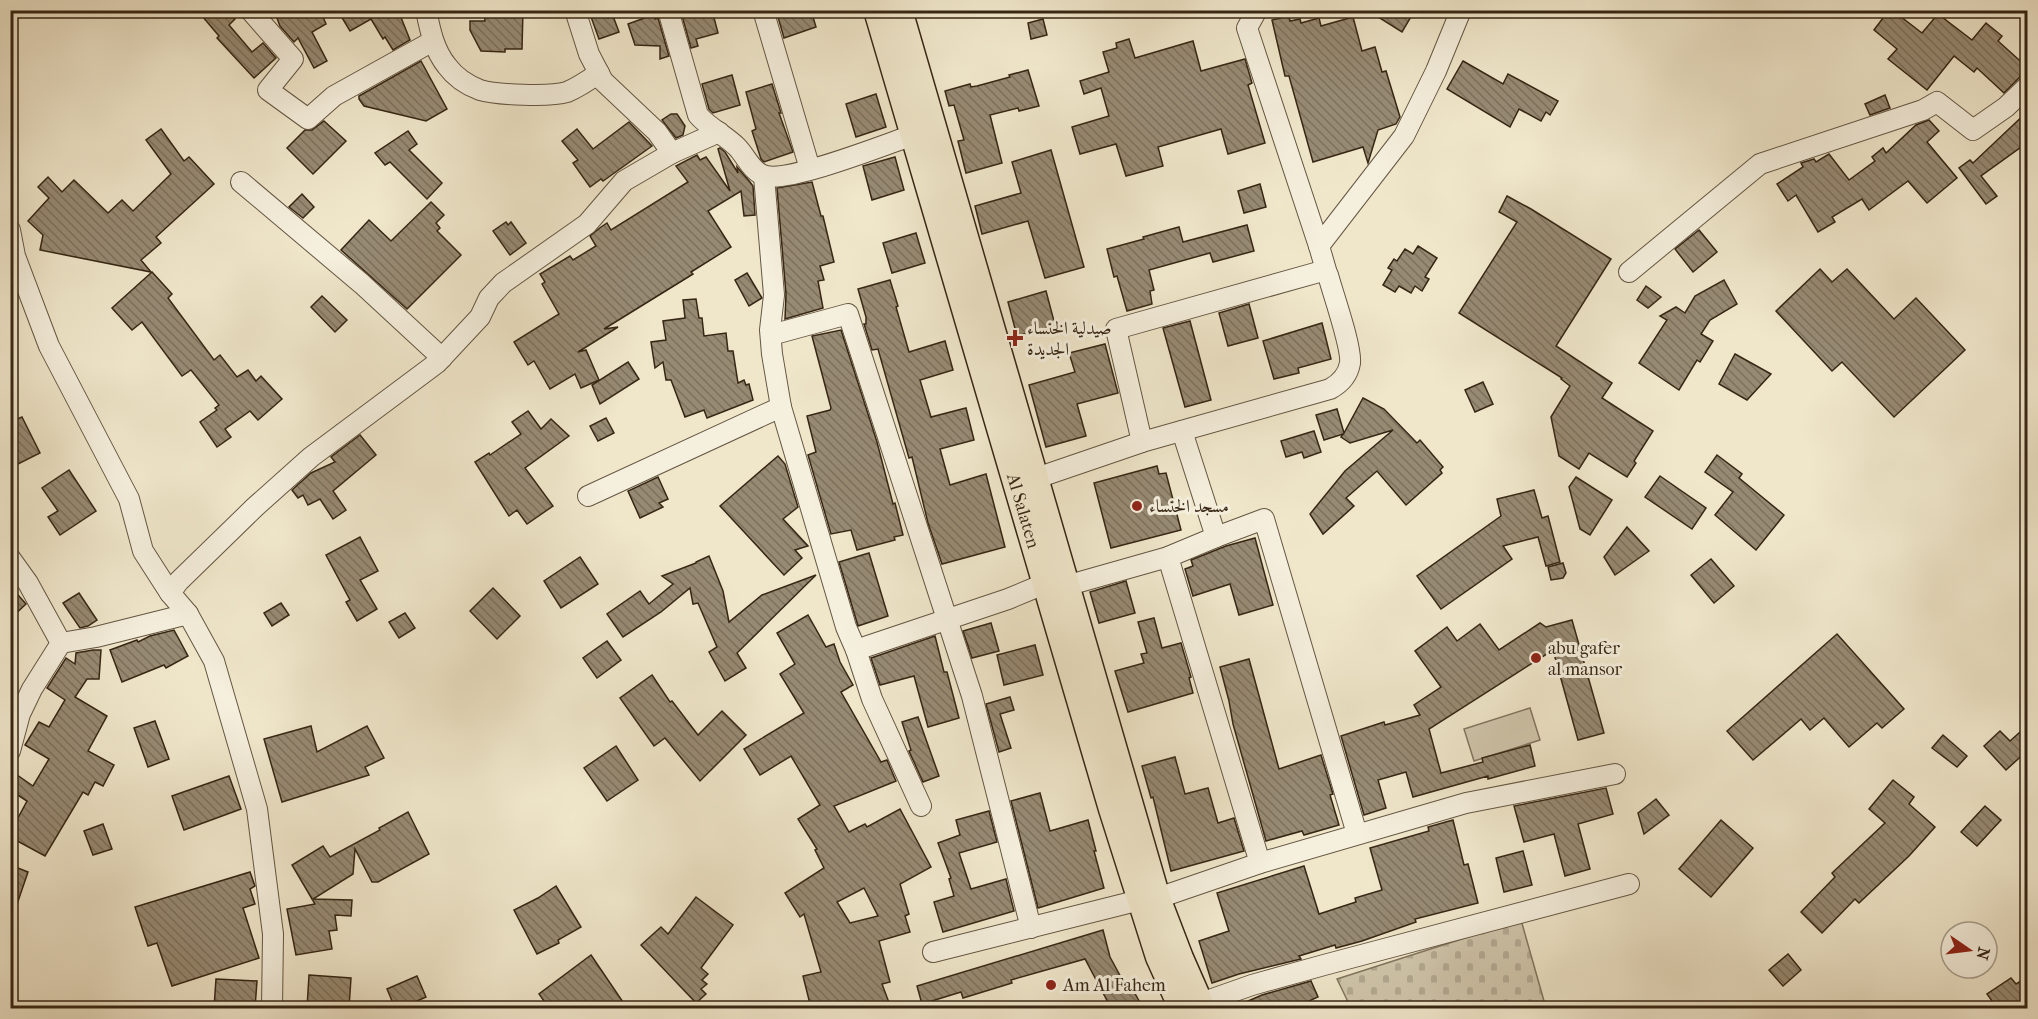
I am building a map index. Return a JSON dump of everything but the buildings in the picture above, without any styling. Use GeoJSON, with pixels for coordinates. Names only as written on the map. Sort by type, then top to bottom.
{"type":"FeatureCollection","features":[{"type":"Feature","properties":{"kind":"main road","name":"Al Salaten"},"geometry":{"type":"LineString","coordinates":[[876,10],[987,389],[1027,482]]}},
{"type":"Feature","properties":{"kind":"main road","name":"Al Salaten"},"geometry":{"type":"LineString","coordinates":[[900,10],[1027,482],[1111,809],[1149,899],[1158,957],[1192,1007]]}},
{"type":"Feature","properties":{"kind":"street"},"geometry":{"type":"LineString","coordinates":[[250,10],[293,59],[267,90],[308,119],[334,96],[433,41]]}},
{"type":"Feature","properties":{"kind":"street"},"geometry":{"type":"LineString","coordinates":[[426,10],[433,41],[447,67],[462,82],[482,91],[545,95],[566,92],[584,84],[599,73]]}},
{"type":"Feature","properties":{"kind":"street"},"geometry":{"type":"LineString","coordinates":[[575,10],[589,54],[603,81],[657,132],[672,153]]}},
{"type":"Feature","properties":{"kind":"street"},"geometry":{"type":"LineString","coordinates":[[668,10],[696,109],[706,125],[719,132],[738,148],[756,171],[764,176],[788,176],[913,135]]}},
{"type":"Feature","properties":{"kind":"street"},"geometry":{"type":"LineString","coordinates":[[763,10],[810,169]]}},
{"type":"Feature","properties":{"kind":"street"},"geometry":{"type":"LineString","coordinates":[[1142,442],[1116,329],[1326,270],[1247,28],[1257,10]]}},
{"type":"Feature","properties":{"kind":"street"},"geometry":{"type":"LineString","coordinates":[[1319,246],[1404,136],[1436,71],[1461,10]]}},
{"type":"Feature","properties":{"kind":"street"},"geometry":{"type":"LineString","coordinates":[[1629,272],[1760,165],[1923,110],[1937,102],[1973,130],[2006,107],[2028,86]]}},
{"type":"Feature","properties":{"kind":"street"},"geometry":{"type":"LineString","coordinates":[[170,593],[179,581],[255,507],[311,457],[442,358],[480,317],[489,298],[503,283],[587,224],[624,181],[672,153],[719,132]]}},
{"type":"Feature","properties":{"kind":"street"},"geometry":{"type":"LineString","coordinates":[[764,176],[774,295],[772,354],[781,407],[846,627],[872,699],[921,806]]}},
{"type":"Feature","properties":{"kind":"street"},"geometry":{"type":"LineString","coordinates":[[241,182],[362,284],[442,358]]}},
{"type":"Feature","properties":{"kind":"street"},"geometry":{"type":"LineString","coordinates":[[10,230],[15,256],[49,346],[129,499],[143,551],[170,593],[188,614],[214,661],[257,809],[273,934],[272,1008]]}},
{"type":"Feature","properties":{"kind":"street"},"geometry":{"type":"LineString","coordinates":[[1027,482],[1142,442],[1330,389],[1343,379],[1349,367],[1350,353],[1328,275]]}},
{"type":"Feature","properties":{"kind":"street"},"geometry":{"type":"LineString","coordinates":[[771,335],[848,314],[972,696],[1031,928]]}},
{"type":"Feature","properties":{"kind":"street"},"geometry":{"type":"LineString","coordinates":[[588,496],[781,407]]}},
{"type":"Feature","properties":{"kind":"street"},"geometry":{"type":"LineString","coordinates":[[1182,431],[1216,537]]}},
{"type":"Feature","properties":{"kind":"street"},"geometry":{"type":"LineString","coordinates":[[856,650],[1008,599],[1168,557],[1264,519],[1357,834]]}},
{"type":"Feature","properties":{"kind":"street"},"geometry":{"type":"LineString","coordinates":[[1168,557],[1260,863]]}},
{"type":"Feature","properties":{"kind":"street"},"geometry":{"type":"LineString","coordinates":[[10,558],[28,583],[61,643]]}},
{"type":"Feature","properties":{"kind":"street"},"geometry":{"type":"LineString","coordinates":[[10,751],[15,710],[61,643],[96,637],[188,614]]}},
{"type":"Feature","properties":{"kind":"street"},"geometry":{"type":"LineString","coordinates":[[933,952],[1149,899],[1260,863],[1467,803],[1615,774]]}},
{"type":"Feature","properties":{"kind":"street"},"geometry":{"type":"LineString","coordinates":[[1192,1007],[1252,985],[1629,884]]}},
{"type":"Feature","properties":{"kind":"green space"},"geometry":{"type":"Polygon","coordinates":[[[1530,708],[1540,740],[1474,761],[1464,729],[1530,708]]]}},
{"type":"Feature","properties":{"kind":"green space"},"geometry":{"type":"Polygon","coordinates":[[[1521,920],[1546,1008],[1351,1008],[1337,979],[1521,920]]]}},
{"type":"Feature","properties":{"kind":"place","name":"صيدلية الخنساء الجديدة"},"geometry":{"type":"Point","coordinates":[1015,338]}},
{"type":"Feature","properties":{"kind":"place","name":"مسجد الخنساء"},"geometry":{"type":"Point","coordinates":[1137,506]}},
{"type":"Feature","properties":{"kind":"place","name":"abu gafer al mansor"},"geometry":{"type":"Point","coordinates":[1536,658]}},
{"type":"Feature","properties":{"kind":"place","name":"Am Al Fahem"},"geometry":{"type":"Point","coordinates":[1051,985]}}]}
